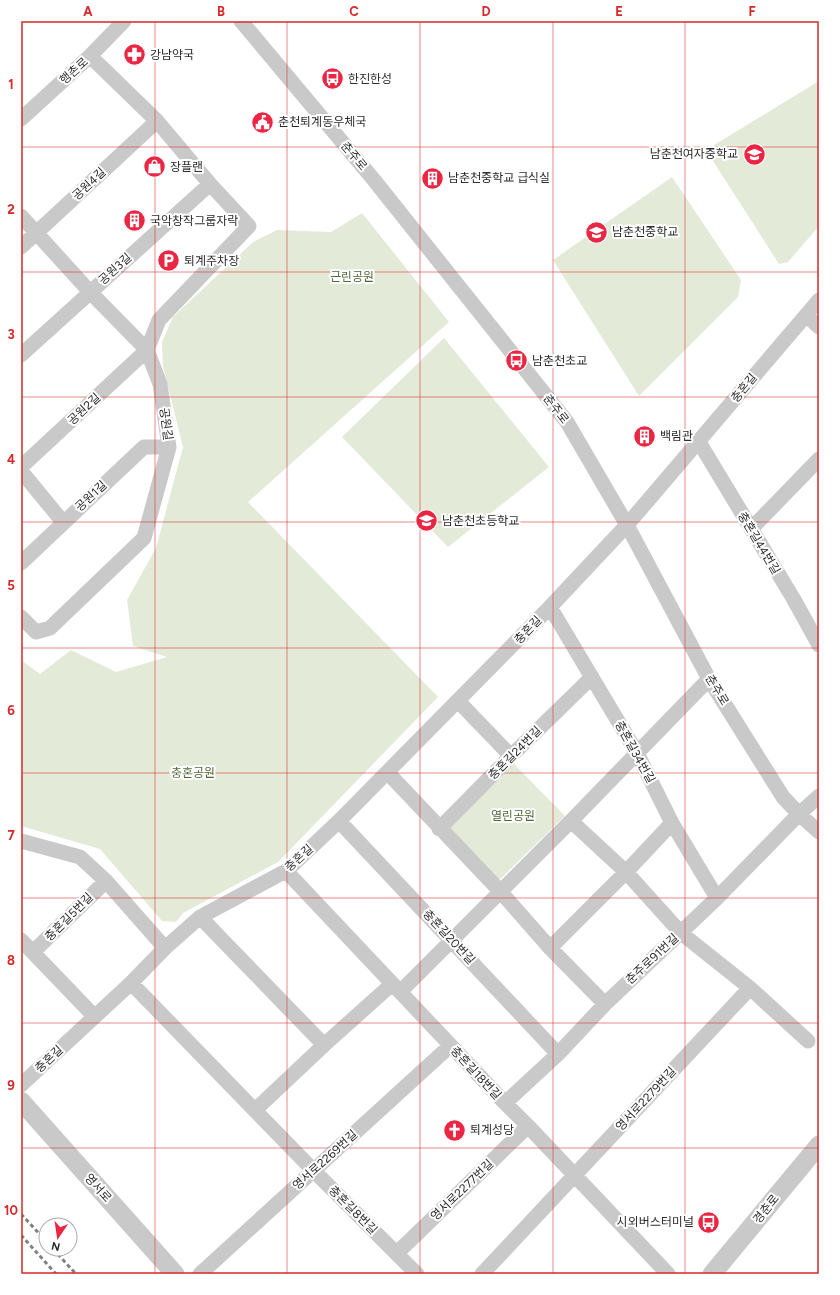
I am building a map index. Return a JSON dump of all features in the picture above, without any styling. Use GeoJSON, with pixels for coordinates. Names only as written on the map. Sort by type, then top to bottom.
{"type":"FeatureCollection","features":[{"type":"Feature","properties":{"kind":"street","name":"춘주로"},"geometry":{"type":"LineString","coordinates":[[241,21],[374,180],[567,422],[627,525],[709,678],[783,797],[819,832]]}},
{"type":"Feature","properties":{"kind":"street","name":"행촌로"},"geometry":{"type":"LineString","coordinates":[[21,118],[90,56],[121,22]]}},
{"type":"Feature","properties":{"kind":"street"},"geometry":{"type":"LineString","coordinates":[[21,216],[90,292],[147,350],[159,320],[249,226],[210,184],[157,122],[90,56]]}},
{"type":"Feature","properties":{"kind":"street","name":"공원4길"},"geometry":{"type":"LineString","coordinates":[[21,247],[157,122]]}},
{"type":"Feature","properties":{"kind":"street","name":"공원3길"},"geometry":{"type":"LineString","coordinates":[[21,355],[210,184]]}},
{"type":"Feature","properties":{"kind":"street","name":"충혼길"},"geometry":{"type":"LineString","coordinates":[[21,1085],[131,983],[165,948],[200,917],[286,871],[388,773],[550,607],[627,525],[819,300]]}},
{"type":"Feature","properties":{"kind":"street"},"geometry":{"type":"LineString","coordinates":[[806,315],[819,327]]}},
{"type":"Feature","properties":{"kind":"street","name":"공원길"},"geometry":{"type":"LineString","coordinates":[[21,617],[36,632],[50,628],[144,538],[169,447],[160,384],[147,350]]}},
{"type":"Feature","properties":{"kind":"street","name":"공원2길"},"geometry":{"type":"LineString","coordinates":[[21,467],[147,350]]}},
{"type":"Feature","properties":{"kind":"street","name":"충혼길44번길"},"geometry":{"type":"LineString","coordinates":[[699,442],[793,598],[819,645]]}},
{"type":"Feature","properties":{"kind":"street","name":"공원1길"},"geometry":{"type":"LineString","coordinates":[[21,563],[144,447],[169,447]]}},
{"type":"Feature","properties":{"kind":"street"},"geometry":{"type":"LineString","coordinates":[[751,529],[817,467]]}},
{"type":"Feature","properties":{"kind":"street"},"geometry":{"type":"LineString","coordinates":[[21,472],[63,522]]}},
{"type":"Feature","properties":{"kind":"street","name":"충혼길34번길"},"geometry":{"type":"LineString","coordinates":[[550,607],[637,753],[672,823],[717,898]]}},
{"type":"Feature","properties":{"kind":"street","name":"충혼길24번길"},"geometry":{"type":"LineString","coordinates":[[439,829],[592,677]]}},
{"type":"Feature","properties":{"kind":"street"},"geometry":{"type":"LineString","coordinates":[[255,1110],[324,1045],[452,941],[709,678]]}},
{"type":"Feature","properties":{"kind":"street"},"geometry":{"type":"LineString","coordinates":[[458,701],[511,756]]}},
{"type":"Feature","properties":{"kind":"street"},"geometry":{"type":"LineString","coordinates":[[388,773],[439,829],[500,891],[550,948],[604,1004]]}},
{"type":"Feature","properties":{"kind":"street","name":"춘주로91번길"},"geometry":{"type":"LineString","coordinates":[[504,1103],[558,1054],[604,1004],[717,898],[799,814],[819,796]]}},
{"type":"Feature","properties":{"kind":"street"},"geometry":{"type":"LineString","coordinates":[[571,820],[626,872],[681,932],[750,988],[808,1041]]}},
{"type":"Feature","properties":{"kind":"street","name":"충혼길20번길"},"geometry":{"type":"LineString","coordinates":[[339,821],[558,1054]]}},
{"type":"Feature","properties":{"kind":"street"},"geometry":{"type":"LineString","coordinates":[[550,948],[626,872],[672,823]]}},
{"type":"Feature","properties":{"kind":"street"},"geometry":{"type":"LineString","coordinates":[[21,840],[80,856],[106,881],[165,948]]}},
{"type":"Feature","properties":{"kind":"street","name":"충혼길18번길"},"geometry":{"type":"LineString","coordinates":[[286,871],[504,1103],[528,1126],[668,1274]]}},
{"type":"Feature","properties":{"kind":"street","name":"충혼길5번길"},"geometry":{"type":"LineString","coordinates":[[33,952],[106,881]]}},
{"type":"Feature","properties":{"kind":"street"},"geometry":{"type":"LineString","coordinates":[[200,917],[324,1045]]}},
{"type":"Feature","properties":{"kind":"street"},"geometry":{"type":"LineString","coordinates":[[21,940],[94,1016]]}},
{"type":"Feature","properties":{"kind":"street","name":"충혼길8번길"},"geometry":{"type":"LineString","coordinates":[[131,983],[313,1170],[417,1274]]}},
{"type":"Feature","properties":{"kind":"street","name":"영서로2279번길"},"geometry":{"type":"LineString","coordinates":[[482,1274],[750,988]]}},
{"type":"Feature","properties":{"kind":"street","name":"영서로2269번길"},"geometry":{"type":"LineString","coordinates":[[200,1274],[450,1046]]}},
{"type":"Feature","properties":{"kind":"street","name":"영서로"},"geometry":{"type":"LineString","coordinates":[[21,1101],[175,1274]]}},
{"type":"Feature","properties":{"kind":"street","name":"영서로2277번길"},"geometry":{"type":"LineString","coordinates":[[396,1253],[528,1126]]}},
{"type":"Feature","properties":{"kind":"street","name":"경춘로"},"geometry":{"type":"LineString","coordinates":[[716,1273],[819,1145]]}},
{"type":"Feature","properties":{"kind":"green space"},"geometry":{"type":"Polygon","coordinates":[[[819,81],[819,226],[788,262],[779,264],[706,150],[819,81]]]}},
{"type":"Feature","properties":{"kind":"green space"},"geometry":{"type":"Polygon","coordinates":[[[672,177],[741,280],[738,297],[639,396],[553,260],[672,177]]]}},
{"type":"Feature","properties":{"kind":"green space","name":"충혼공원"},"geometry":{"type":"Polygon","coordinates":[[[362,213],[449,322],[248,502],[438,697],[278,862],[183,913],[176,922],[162,921],[100,849],[21,826],[21,660],[40,674],[71,650],[116,672],[167,657],[133,646],[127,600],[156,548],[183,447],[163,367],[162,342],[173,317],[253,242],[277,230],[331,232],[362,213]]]}},
{"type":"Feature","properties":{"kind":"green space"},"geometry":{"type":"Polygon","coordinates":[[[444,338],[549,467],[448,547],[342,437],[444,338]]]}},
{"type":"Feature","properties":{"kind":"green space","name":"열린공원"},"geometry":{"type":"Polygon","coordinates":[[[513,763],[565,816],[496,883],[446,832],[513,763]]]}},
{"type":"Feature","properties":{"kind":"railway"},"geometry":{"type":"LineString","coordinates":[[21,1214],[38,1232]]}},
{"type":"Feature","properties":{"kind":"railway"},"geometry":{"type":"LineString","coordinates":[[21,1235],[56,1274]]}},
{"type":"Feature","properties":{"kind":"railway"},"geometry":{"type":"LineString","coordinates":[[60,1257],[76,1274]]}},
{"type":"Feature","properties":{"kind":"place","name":"강남약국"},"geometry":{"type":"Point","coordinates":[134,55]}},
{"type":"Feature","properties":{"kind":"place","name":"한진한성"},"geometry":{"type":"Point","coordinates":[332,79]}},
{"type":"Feature","properties":{"kind":"place","name":"춘천퇴계동우체국"},"geometry":{"type":"Point","coordinates":[263,122]}},
{"type":"Feature","properties":{"kind":"place","name":"남춘천여자중학교"},"geometry":{"type":"Point","coordinates":[754,154]}},
{"type":"Feature","properties":{"kind":"place","name":"장플랜"},"geometry":{"type":"Point","coordinates":[154,167]}},
{"type":"Feature","properties":{"kind":"place","name":"남춘천중학교 급식실"},"geometry":{"type":"Point","coordinates":[432,178]}},
{"type":"Feature","properties":{"kind":"place","name":"국악창작그룹자락"},"geometry":{"type":"Point","coordinates":[135,221]}},
{"type":"Feature","properties":{"kind":"place","name":"남춘천중학교"},"geometry":{"type":"Point","coordinates":[596,232]}},
{"type":"Feature","properties":{"kind":"place","name":"퇴계주차장"},"geometry":{"type":"Point","coordinates":[169,261]}},
{"type":"Feature","properties":{"kind":"place","name":"남춘천초교"},"geometry":{"type":"Point","coordinates":[516,361]}},
{"type":"Feature","properties":{"kind":"place","name":"백림관"},"geometry":{"type":"Point","coordinates":[644,436]}},
{"type":"Feature","properties":{"kind":"place","name":"남춘천초등학교"},"geometry":{"type":"Point","coordinates":[427,521]}},
{"type":"Feature","properties":{"kind":"place","name":"퇴계성당"},"geometry":{"type":"Point","coordinates":[455,1130]}},
{"type":"Feature","properties":{"kind":"place","name":"시외버스터미널"},"geometry":{"type":"Point","coordinates":[709,1222]}},
{"type":"Feature","properties":{"kind":"park label","name":"근린공원"},"geometry":{"type":"Point","coordinates":[352,277]}}]}
